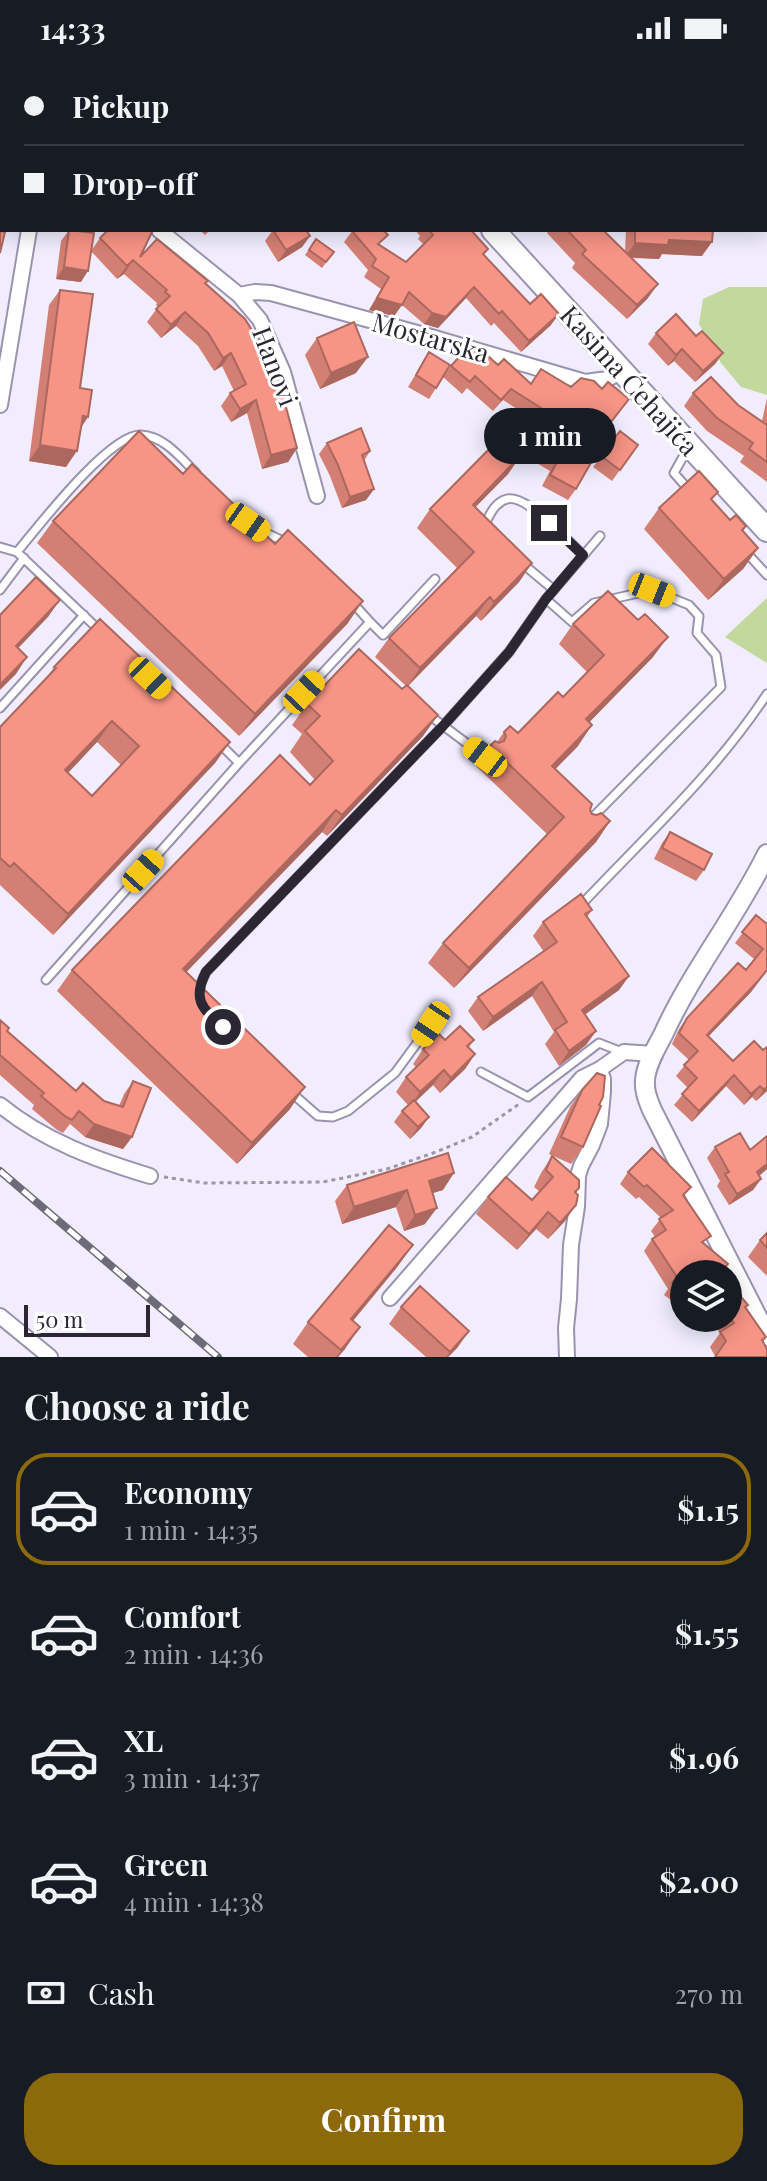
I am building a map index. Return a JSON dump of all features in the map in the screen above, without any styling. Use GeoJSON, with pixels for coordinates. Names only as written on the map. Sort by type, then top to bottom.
{"type":"FeatureCollection","features":[{"type":"Feature","properties":{"kind":"main road","name":"Kasima Ćehajića"},"geometry":{"type":"LineString","coordinates":[[495,232],[767,530]]}},
{"type":"Feature","properties":{"kind":"street"},"geometry":{"type":"LineString","coordinates":[[0,405],[29,232]]}},
{"type":"Feature","properties":{"kind":"street","name":"Hanovi"},"geometry":{"type":"LineString","coordinates":[[161,232],[239,295],[260,320],[283,372],[317,496]]}},
{"type":"Feature","properties":{"kind":"street","name":"Mostarska"},"geometry":{"type":"LineString","coordinates":[[239,295],[271,293],[585,382],[608,379],[620,371]]}},
{"type":"Feature","properties":{"kind":"street"},"geometry":{"type":"LineString","coordinates":[[765,1322],[646,1096],[645,1079],[679,999],[739,906],[767,854]]}},
{"type":"Feature","properties":{"kind":"street"},"geometry":{"type":"LineString","coordinates":[[390,1298],[582,1078],[624,1052],[654,1054]]}},
{"type":"Feature","properties":{"kind":"street"},"geometry":{"type":"LineString","coordinates":[[567,1357],[571,1245],[578,1176],[600,1124],[603,1079],[600,1069]]}},
{"type":"Feature","properties":{"kind":"street"},"geometry":{"type":"LineString","coordinates":[[0,1105],[45,1136],[150,1176]]}},
{"type":"Feature","properties":{"kind":"street"},"geometry":{"type":"LineString","coordinates":[[0,1316],[50,1357]]}},
{"type":"Feature","properties":{"kind":"lane"},"geometry":{"type":"LineString","coordinates":[[17,552],[73,485],[123,440],[140,435],[161,441],[206,483]]}},
{"type":"Feature","properties":{"kind":"lane"},"geometry":{"type":"LineString","coordinates":[[689,446],[674,473],[694,495]]}},
{"type":"Feature","properties":{"kind":"lane"},"geometry":{"type":"LineString","coordinates":[[490,532],[486,522],[493,509],[504,499],[516,499],[532,508],[583,555]]}},
{"type":"Feature","properties":{"kind":"lane"},"geometry":{"type":"LineString","coordinates":[[252,525],[296,547]]}},
{"type":"Feature","properties":{"kind":"lane"},"geometry":{"type":"LineString","coordinates":[[199,999],[200,985],[206,972],[443,726],[509,652],[546,599],[600,536]]}},
{"type":"Feature","properties":{"kind":"lane"},"geometry":{"type":"LineString","coordinates":[[736,541],[767,575]]}},
{"type":"Feature","properties":{"kind":"lane"},"geometry":{"type":"LineString","coordinates":[[0,547],[17,552],[106,636]]}},
{"type":"Feature","properties":{"kind":"lane"},"geometry":{"type":"LineString","coordinates":[[0,590],[24,558]]}},
{"type":"Feature","properties":{"kind":"lane"},"geometry":{"type":"LineString","coordinates":[[519,560],[554,590]]}},
{"type":"Feature","properties":{"kind":"lane"},"geometry":{"type":"LineString","coordinates":[[349,599],[383,635],[435,579]]}},
{"type":"Feature","properties":{"kind":"lane"},"geometry":{"type":"LineString","coordinates":[[546,599],[572,622],[594,603],[652,590],[689,605],[699,616],[697,633],[716,655],[721,687],[582,829]]}},
{"type":"Feature","properties":{"kind":"lane"},"geometry":{"type":"LineString","coordinates":[[0,708],[84,615]]}},
{"type":"Feature","properties":{"kind":"lane"},"geometry":{"type":"LineString","coordinates":[[46,980],[239,763],[370,622]]}},
{"type":"Feature","properties":{"kind":"lane"},"geometry":{"type":"LineString","coordinates":[[347,645],[359,656]]}},
{"type":"Feature","properties":{"kind":"lane"},"geometry":{"type":"LineString","coordinates":[[579,907],[711,768],[767,694]]}},
{"type":"Feature","properties":{"kind":"lane"},"geometry":{"type":"LineString","coordinates":[[419,706],[485,757]]}},
{"type":"Feature","properties":{"kind":"lane"},"geometry":{"type":"LineString","coordinates":[[217,742],[239,763]]}},
{"type":"Feature","properties":{"kind":"lane"},"geometry":{"type":"LineString","coordinates":[[282,1084],[318,1116],[333,1117],[348,1111],[395,1073],[431,1024]]}},
{"type":"Feature","properties":{"kind":"lane"},"geometry":{"type":"LineString","coordinates":[[481,1072],[528,1097],[599,1043],[624,1052]]}},
{"type":"Feature","properties":{"kind":"path"},"geometry":{"type":"LineString","coordinates":[[150,1176],[204,1183],[278,1184],[323,1182],[387,1169],[472,1137],[528,1097]]}},
{"type":"Feature","properties":{"kind":"green space"},"geometry":{"type":"Polygon","coordinates":[[[729,287],[767,287],[767,395],[741,387],[721,363],[699,324],[703,299],[729,287]]]}},
{"type":"Feature","properties":{"kind":"green space"},"geometry":{"type":"Polygon","coordinates":[[[767,598],[767,663],[725,637],[767,598]]]}},
{"type":"Feature","properties":{"kind":"building"},"geometry":{"type":"Polygon","coordinates":[[[0,232],[5,232],[0,253],[0,232]]]}},
{"type":"Feature","properties":{"kind":"building"},"geometry":{"type":"Polygon","coordinates":[[[69,232],[94,233],[88,271],[64,267],[69,232]]]}},
{"type":"Feature","properties":{"kind":"building"},"geometry":{"type":"Polygon","coordinates":[[[106,232],[152,232],[140,257],[157,239],[208,281],[205,283],[245,319],[279,381],[297,448],[271,455],[256,400],[240,409],[230,393],[246,384],[231,353],[223,358],[208,333],[185,312],[171,325],[156,309],[170,296],[165,292],[167,290],[133,260],[127,266],[100,238],[106,232]]]}},
{"type":"Feature","properties":{"kind":"building"},"geometry":{"type":"Polygon","coordinates":[[[274,232],[307,232],[310,236],[286,250],[274,232]]]}},
{"type":"Feature","properties":{"kind":"building"},"geometry":{"type":"Polygon","coordinates":[[[353,232],[385,232],[388,235],[378,244],[406,262],[433,235],[431,232],[473,232],[488,249],[483,254],[530,304],[541,294],[559,314],[529,341],[502,311],[499,314],[474,287],[446,317],[432,313],[409,292],[402,305],[377,298],[389,277],[372,266],[376,259],[353,232]]]}},
{"type":"Feature","properties":{"kind":"building"},"geometry":{"type":"Polygon","coordinates":[[[569,232],[605,232],[658,284],[637,305],[582,254],[586,250],[569,232]]]}},
{"type":"Feature","properties":{"kind":"building"},"geometry":{"type":"Polygon","coordinates":[[[635,232],[713,232],[712,242],[669,240],[668,245],[635,243],[635,232]]]}},
{"type":"Feature","properties":{"kind":"building"},"geometry":{"type":"Polygon","coordinates":[[[316,239],[334,252],[326,262],[309,250],[316,239]]]}},
{"type":"Feature","properties":{"kind":"building"},"geometry":{"type":"Polygon","coordinates":[[[60,290],[93,294],[80,388],[92,390],[88,417],[83,416],[77,451],[40,445],[60,290]]]}},
{"type":"Feature","properties":{"kind":"building"},"geometry":{"type":"Polygon","coordinates":[[[676,314],[696,336],[702,331],[723,353],[703,371],[682,349],[676,355],[656,333],[676,314]]]}},
{"type":"Feature","properties":{"kind":"building"},"geometry":{"type":"Polygon","coordinates":[[[354,322],[368,357],[331,373],[317,338],[354,322]]]}},
{"type":"Feature","properties":{"kind":"building"},"geometry":{"type":"Polygon","coordinates":[[[470,345],[478,347],[498,365],[504,359],[531,384],[541,369],[571,387],[581,378],[594,381],[602,389],[608,382],[629,399],[607,427],[584,410],[567,438],[596,454],[576,489],[550,475],[558,460],[533,445],[552,415],[511,389],[501,400],[475,376],[470,382],[451,366],[470,345]]]}},
{"type":"Feature","properties":{"kind":"building"},"geometry":{"type":"Polygon","coordinates":[[[429,352],[450,365],[436,388],[416,375],[429,352]]]}},
{"type":"Feature","properties":{"kind":"building"},"geometry":{"type":"Polygon","coordinates":[[[711,377],[738,405],[767,425],[767,462],[749,449],[753,443],[717,418],[693,393],[711,377]]]}},
{"type":"Feature","properties":{"kind":"building"},"geometry":{"type":"Polygon","coordinates":[[[361,428],[370,451],[362,455],[374,489],[350,497],[327,443],[361,428]]]}},
{"type":"Feature","properties":{"kind":"building"},"geometry":{"type":"Polygon","coordinates":[[[139,431],[183,474],[192,464],[275,544],[288,530],[363,601],[255,714],[53,521],[139,431]]]}},
{"type":"Feature","properties":{"kind":"building"},"geometry":{"type":"Polygon","coordinates":[[[620,431],[638,445],[620,470],[601,456],[620,431]]]}},
{"type":"Feature","properties":{"kind":"building"},"geometry":{"type":"Polygon","coordinates":[[[502,436],[521,455],[473,505],[532,563],[494,602],[490,597],[420,668],[389,638],[474,552],[430,509],[502,436]]]}},
{"type":"Feature","properties":{"kind":"building"},"geometry":{"type":"Polygon","coordinates":[[[699,471],[718,492],[711,499],[730,520],[736,515],[746,526],[742,530],[758,548],[724,579],[659,508],[699,471]]]}},
{"type":"Feature","properties":{"kind":"building"},"geometry":{"type":"Polygon","coordinates":[[[36,577],[60,600],[16,646],[27,657],[0,685],[0,615],[36,577]]]}},
{"type":"Feature","properties":{"kind":"building"},"geometry":{"type":"Polygon","coordinates":[[[608,591],[638,620],[645,614],[668,637],[586,719],[592,725],[552,766],[592,804],[592,814],[601,813],[610,821],[469,968],[443,943],[564,817],[490,746],[495,741],[504,741],[504,732],[510,726],[518,733],[558,692],[563,697],[604,655],[573,624],[608,591]]]}},
{"type":"Feature","properties":{"kind":"building"},"geometry":{"type":"Polygon","coordinates":[[[100,619],[230,742],[68,914],[14,863],[10,867],[0,858],[0,727],[100,619]],[[112,721],[65,770],[92,796],[139,746],[112,721]]]}},
{"type":"Feature","properties":{"kind":"building"},"geometry":{"type":"Polygon","coordinates":[[[359,649],[402,689],[407,685],[438,715],[342,815],[336,810],[183,969],[305,1087],[252,1143],[72,970],[280,755],[310,785],[333,761],[305,731],[320,716],[307,704],[359,649]]]}},
{"type":"Feature","properties":{"kind":"building"},"geometry":{"type":"Polygon","coordinates":[[[670,832],[712,854],[704,870],[662,848],[670,832]]]}},
{"type":"Feature","properties":{"kind":"building"},"geometry":{"type":"Polygon","coordinates":[[[581,894],[592,910],[585,914],[629,976],[582,1010],[596,1031],[569,1051],[555,1030],[567,1022],[542,982],[493,1017],[478,997],[557,942],[543,922],[581,894]]]}},
{"type":"Feature","properties":{"kind":"building"},"geometry":{"type":"Polygon","coordinates":[[[756,915],[767,924],[767,970],[707,1035],[733,1061],[754,1041],[763,1050],[767,1047],[767,1087],[764,1090],[760,1086],[751,1094],[734,1075],[699,1111],[682,1094],[697,1078],[684,1065],[698,1051],[679,1033],[687,1018],[738,963],[746,970],[763,949],[742,932],[756,915]]]}},
{"type":"Feature","properties":{"kind":"building"},"geometry":{"type":"Polygon","coordinates":[[[0,1020],[9,1028],[7,1031],[76,1091],[83,1083],[104,1101],[123,1107],[133,1081],[151,1088],[132,1137],[94,1124],[79,1111],[72,1120],[41,1096],[44,1093],[0,1055],[0,1020]]]}},
{"type":"Feature","properties":{"kind":"building"},"geometry":{"type":"Polygon","coordinates":[[[460,1026],[474,1040],[467,1046],[475,1054],[451,1078],[444,1070],[420,1092],[406,1077],[429,1055],[423,1049],[439,1034],[445,1040],[460,1026]]]}},
{"type":"Feature","properties":{"kind":"building"},"geometry":{"type":"Polygon","coordinates":[[[597,1073],[605,1076],[603,1097],[583,1147],[561,1137],[582,1090],[597,1073]]]}},
{"type":"Feature","properties":{"kind":"building"},"geometry":{"type":"Polygon","coordinates":[[[414,1100],[429,1117],[418,1127],[402,1111],[414,1100]]]}},
{"type":"Feature","properties":{"kind":"building"},"geometry":{"type":"Polygon","coordinates":[[[740,1133],[750,1150],[767,1136],[767,1164],[757,1172],[761,1179],[737,1194],[715,1147],[740,1133]]]}},
{"type":"Feature","properties":{"kind":"building"},"geometry":{"type":"Polygon","coordinates":[[[652,1148],[691,1187],[683,1195],[711,1236],[702,1242],[723,1260],[670,1260],[670,1266],[652,1239],[666,1230],[659,1219],[673,1210],[628,1172],[652,1148]]]}},
{"type":"Feature","properties":{"kind":"building"},"geometry":{"type":"Polygon","coordinates":[[[448,1153],[454,1173],[429,1181],[437,1208],[415,1215],[407,1190],[354,1207],[347,1185],[448,1153]]]}},
{"type":"Feature","properties":{"kind":"building"},"geometry":{"type":"Polygon","coordinates":[[[552,1156],[579,1180],[579,1188],[575,1192],[578,1195],[576,1205],[560,1223],[548,1212],[529,1234],[488,1197],[506,1177],[532,1200],[553,1177],[546,1170],[552,1156]]]}},
{"type":"Feature","properties":{"kind":"building"},"geometry":{"type":"Polygon","coordinates":[[[389,1225],[413,1245],[351,1319],[360,1327],[341,1350],[308,1322],[389,1225]]]}},
{"type":"Feature","properties":{"kind":"building"},"geometry":{"type":"Polygon","coordinates":[[[767,1233],[767,1248],[760,1240],[767,1233]]]}},
{"type":"Feature","properties":{"kind":"building"},"geometry":{"type":"Polygon","coordinates":[[[420,1286],[469,1331],[450,1352],[401,1307],[420,1286]]]}},
{"type":"Feature","properties":{"kind":"building"},"geometry":{"type":"Polygon","coordinates":[[[742,1298],[766,1337],[762,1340],[767,1357],[715,1357],[726,1341],[720,1332],[742,1332],[742,1298]]]}},
{"type":"Feature","properties":{"kind":"railway"},"geometry":{"type":"LineString","coordinates":[[0,1171],[218,1357]]}},
{"type":"Feature","properties":{"kind":"route"},"geometry":{"type":"LineString","coordinates":[[223,1027],[202,1008],[199,999],[200,985],[206,972],[443,726],[509,652],[546,599],[583,555],[549,523]]}}]}
